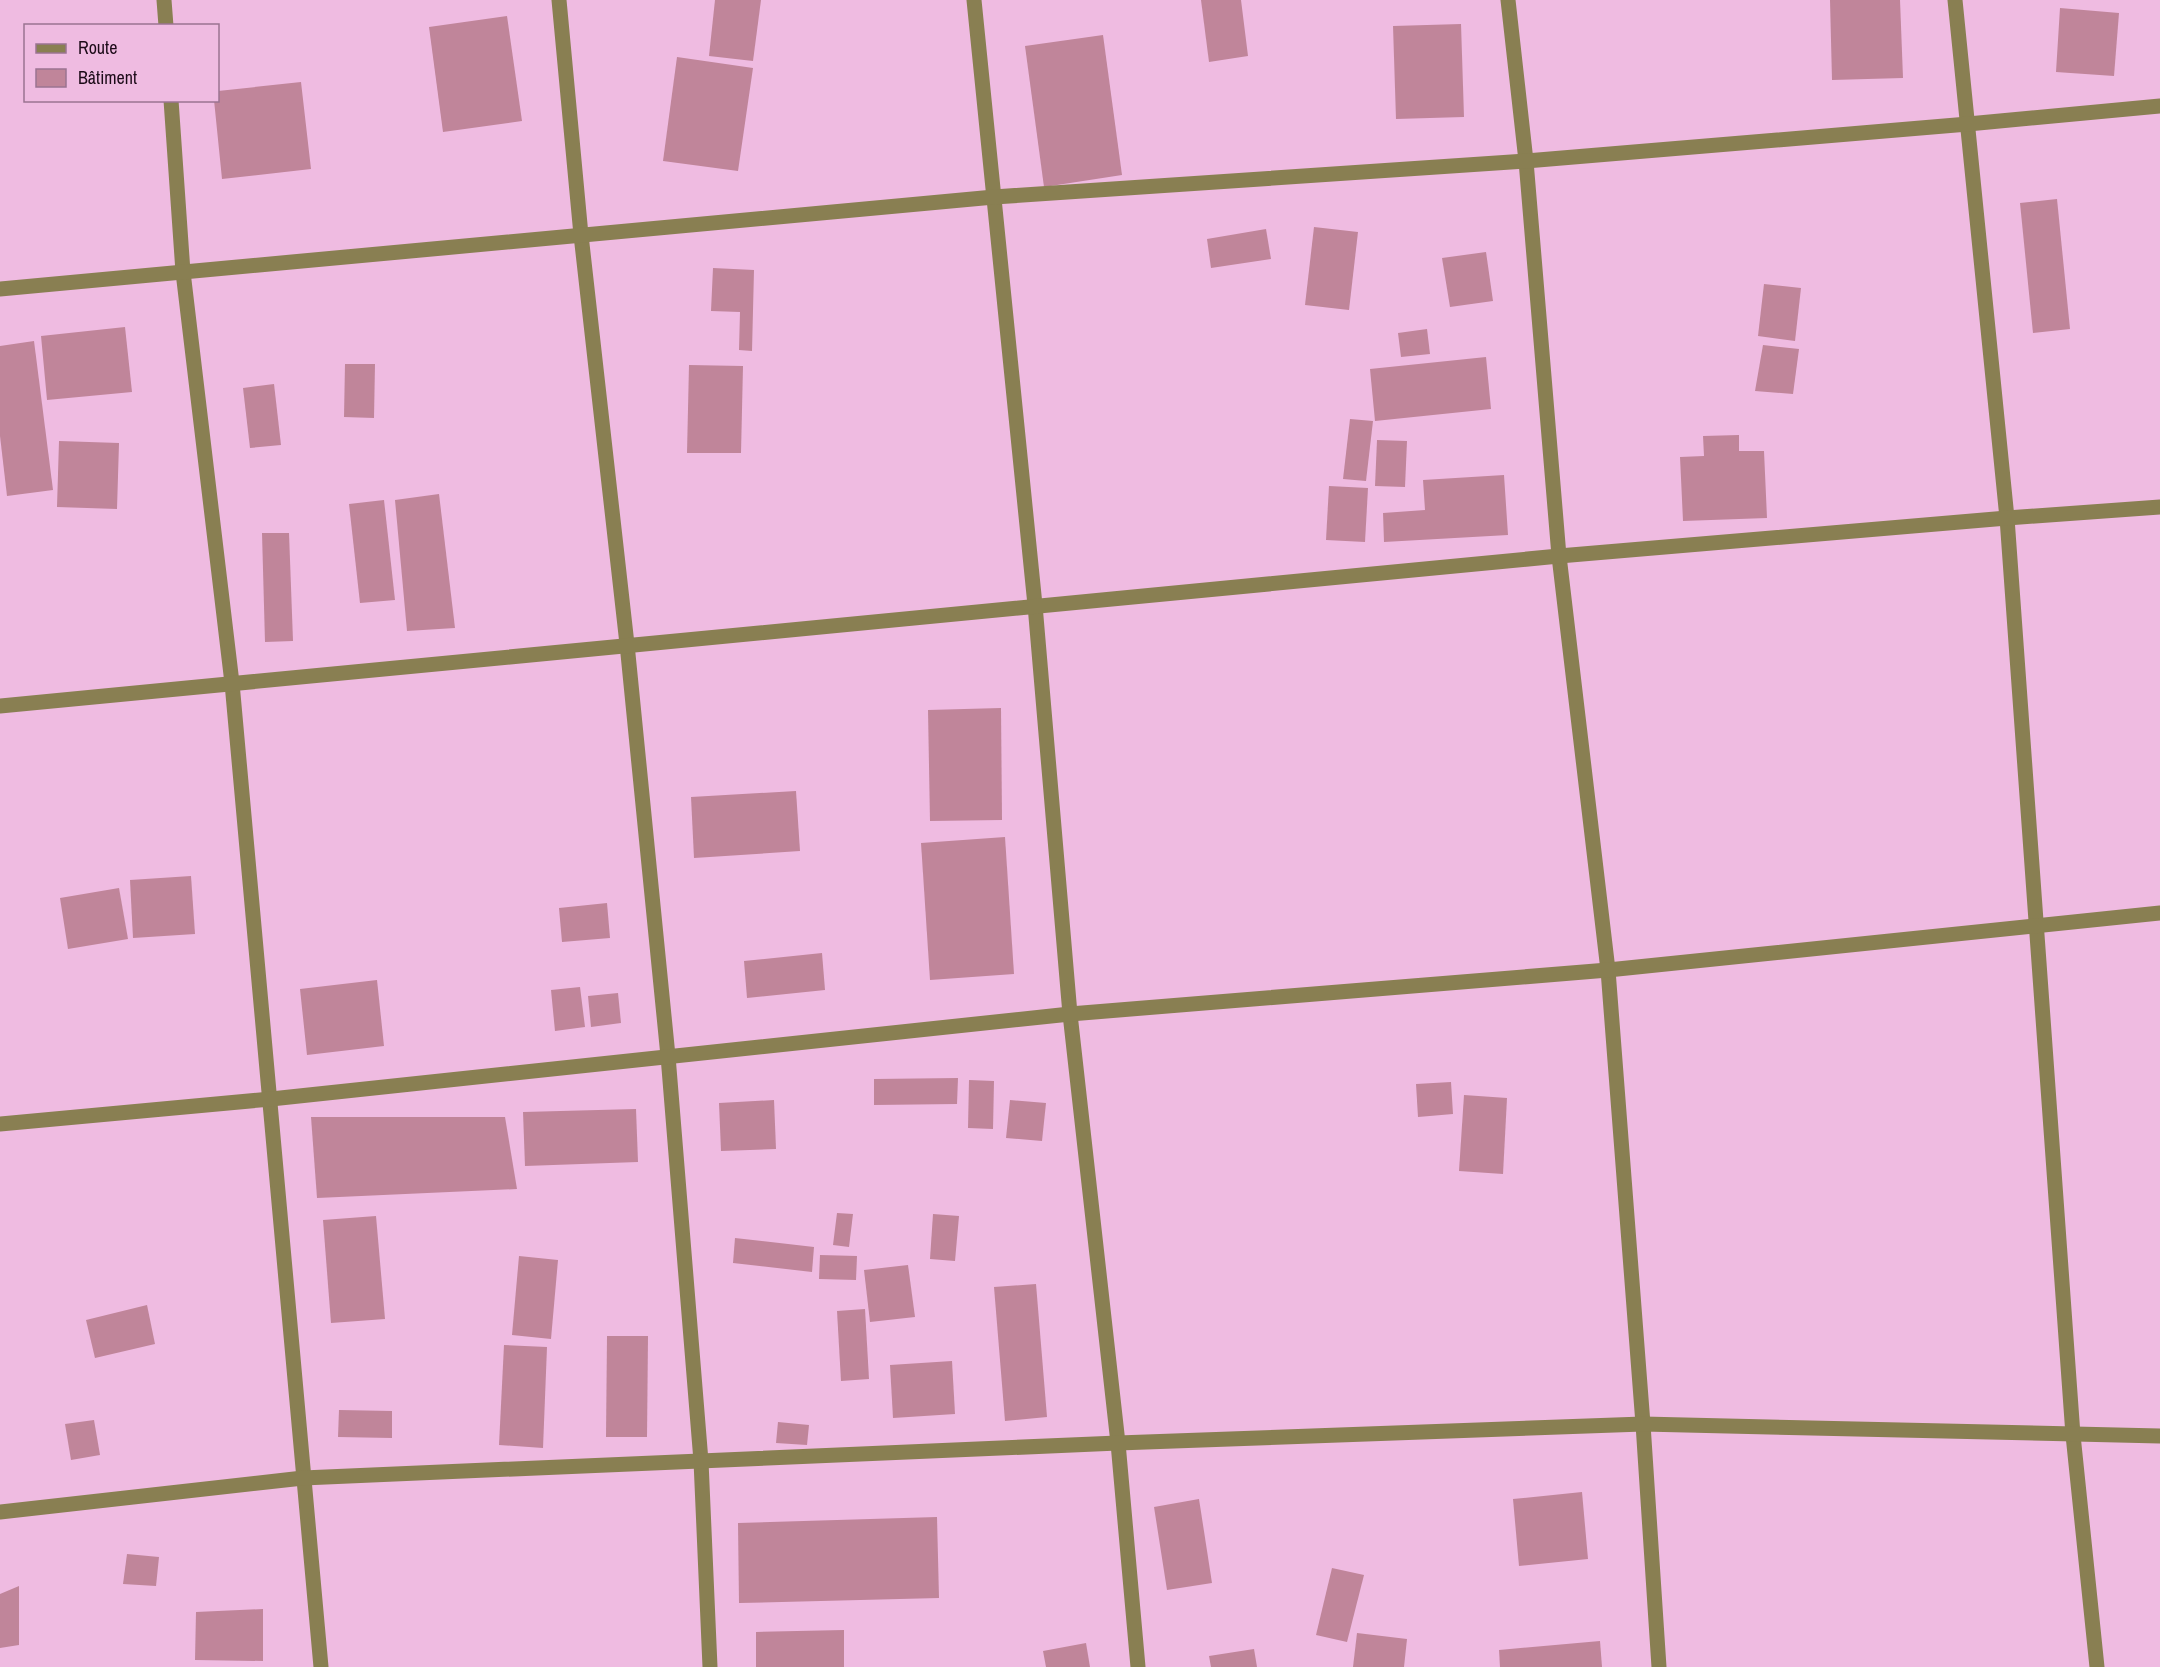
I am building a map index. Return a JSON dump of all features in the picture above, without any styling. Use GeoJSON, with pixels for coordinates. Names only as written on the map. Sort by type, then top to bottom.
{"type":"FeatureCollection","features":[{"type":"Feature","properties":{"kind":"street"},"geometry":{"type":"LineString","coordinates":[[164,0],[165,24]]}},
{"type":"Feature","properties":{"kind":"street"},"geometry":{"type":"LineString","coordinates":[[559,0],[581,235],[627,644],[668,1056],[701,1461],[710,1667]]}},
{"type":"Feature","properties":{"kind":"street"},"geometry":{"type":"LineString","coordinates":[[974,0],[1035,605],[1070,1014],[1118,1443],[1138,1667]]}},
{"type":"Feature","properties":{"kind":"street"},"geometry":{"type":"LineString","coordinates":[[1508,0],[1526,161],[1559,556],[1608,970],[1659,1667]]}},
{"type":"Feature","properties":{"kind":"street"},"geometry":{"type":"LineString","coordinates":[[1955,0],[2007,518],[2073,1435],[2097,1667]]}},
{"type":"Feature","properties":{"kind":"street"},"geometry":{"type":"LineString","coordinates":[[171,102],[183,272],[232,683],[321,1667]]}},
{"type":"Feature","properties":{"kind":"street"},"geometry":{"type":"LineString","coordinates":[[0,289],[994,197],[1526,161],[2160,106]]}},
{"type":"Feature","properties":{"kind":"street"},"geometry":{"type":"LineString","coordinates":[[0,706],[1559,556],[2160,507]]}},
{"type":"Feature","properties":{"kind":"street"},"geometry":{"type":"LineString","coordinates":[[0,1124],[271,1099],[1070,1014],[1608,970],[2160,913]]}},
{"type":"Feature","properties":{"kind":"street"},"geometry":{"type":"LineString","coordinates":[[0,1512],[303,1478],[1118,1443],[1643,1424],[2160,1436]]}},
{"type":"Feature","properties":{"kind":"building"},"geometry":{"type":"Polygon","coordinates":[[[715,0],[761,0],[753,61],[709,56],[715,0]]]}},
{"type":"Feature","properties":{"kind":"building"},"geometry":{"type":"Polygon","coordinates":[[[1201,0],[1241,0],[1248,56],[1209,62],[1201,0]]]}},
{"type":"Feature","properties":{"kind":"building"},"geometry":{"type":"Polygon","coordinates":[[[1830,0],[1900,0],[1903,78],[1832,80],[1830,0]]]}},
{"type":"Feature","properties":{"kind":"building"},"geometry":{"type":"Polygon","coordinates":[[[2060,8],[2119,13],[2114,76],[2056,72],[2060,8]]]}},
{"type":"Feature","properties":{"kind":"building"},"geometry":{"type":"Polygon","coordinates":[[[507,16],[522,121],[443,132],[429,27],[507,16]]]}},
{"type":"Feature","properties":{"kind":"building"},"geometry":{"type":"Polygon","coordinates":[[[1461,24],[1464,117],[1396,119],[1393,26],[1461,24]]]}},
{"type":"Feature","properties":{"kind":"building"},"geometry":{"type":"Polygon","coordinates":[[[1103,35],[1122,175],[1044,187],[1025,46],[1103,35]]]}},
{"type":"Feature","properties":{"kind":"building"},"geometry":{"type":"Polygon","coordinates":[[[677,57],[753,68],[738,171],[663,161],[677,57]]]}},
{"type":"Feature","properties":{"kind":"building"},"geometry":{"type":"Polygon","coordinates":[[[301,82],[311,169],[222,179],[214,102],[219,102],[219,91],[301,82]]]}},
{"type":"Feature","properties":{"kind":"building"},"geometry":{"type":"Polygon","coordinates":[[[2057,199],[2070,329],[2033,333],[2020,203],[2057,199]]]}},
{"type":"Feature","properties":{"kind":"building"},"geometry":{"type":"Polygon","coordinates":[[[1314,227],[1358,232],[1349,310],[1305,305],[1314,227]]]}},
{"type":"Feature","properties":{"kind":"building"},"geometry":{"type":"Polygon","coordinates":[[[1266,229],[1271,259],[1211,268],[1207,239],[1266,229]]]}},
{"type":"Feature","properties":{"kind":"building"},"geometry":{"type":"Polygon","coordinates":[[[1486,252],[1493,301],[1450,307],[1442,258],[1486,252]]]}},
{"type":"Feature","properties":{"kind":"building"},"geometry":{"type":"Polygon","coordinates":[[[713,268],[754,270],[752,351],[739,350],[740,312],[711,311],[713,268]]]}},
{"type":"Feature","properties":{"kind":"building"},"geometry":{"type":"Polygon","coordinates":[[[1764,284],[1801,288],[1795,341],[1758,336],[1764,284]]]}},
{"type":"Feature","properties":{"kind":"building"},"geometry":{"type":"Polygon","coordinates":[[[125,327],[132,392],[47,400],[41,336],[125,327]]]}},
{"type":"Feature","properties":{"kind":"building"},"geometry":{"type":"Polygon","coordinates":[[[1427,329],[1430,354],[1401,357],[1398,333],[1427,329]]]}},
{"type":"Feature","properties":{"kind":"building"},"geometry":{"type":"Polygon","coordinates":[[[34,341],[53,490],[7,496],[0,436],[0,346],[34,341]]]}},
{"type":"Feature","properties":{"kind":"building"},"geometry":{"type":"Polygon","coordinates":[[[1763,345],[1799,349],[1793,394],[1755,391],[1763,345]]]}},
{"type":"Feature","properties":{"kind":"building"},"geometry":{"type":"Polygon","coordinates":[[[1486,357],[1491,409],[1375,421],[1370,369],[1486,357]]]}},
{"type":"Feature","properties":{"kind":"building"},"geometry":{"type":"Polygon","coordinates":[[[345,364],[375,364],[374,418],[344,417],[345,364]]]}},
{"type":"Feature","properties":{"kind":"building"},"geometry":{"type":"Polygon","coordinates":[[[689,365],[743,366],[741,453],[687,453],[689,365]]]}},
{"type":"Feature","properties":{"kind":"building"},"geometry":{"type":"Polygon","coordinates":[[[274,384],[281,445],[250,448],[243,388],[274,384]]]}},
{"type":"Feature","properties":{"kind":"building"},"geometry":{"type":"Polygon","coordinates":[[[1350,419],[1373,421],[1366,481],[1343,479],[1350,419]]]}},
{"type":"Feature","properties":{"kind":"building"},"geometry":{"type":"Polygon","coordinates":[[[1739,435],[1739,451],[1764,451],[1767,518],[1683,521],[1680,457],[1704,456],[1703,436],[1739,435]]]}},
{"type":"Feature","properties":{"kind":"building"},"geometry":{"type":"Polygon","coordinates":[[[1377,440],[1407,441],[1405,487],[1375,486],[1377,440]]]}},
{"type":"Feature","properties":{"kind":"building"},"geometry":{"type":"Polygon","coordinates":[[[59,441],[119,443],[117,509],[57,507],[59,441]]]}},
{"type":"Feature","properties":{"kind":"building"},"geometry":{"type":"Polygon","coordinates":[[[1504,475],[1508,535],[1384,542],[1383,513],[1425,510],[1423,480],[1504,475]]]}},
{"type":"Feature","properties":{"kind":"building"},"geometry":{"type":"Polygon","coordinates":[[[1329,486],[1368,488],[1365,542],[1326,540],[1329,486]]]}},
{"type":"Feature","properties":{"kind":"building"},"geometry":{"type":"Polygon","coordinates":[[[439,494],[455,628],[407,631],[395,500],[439,494]]]}},
{"type":"Feature","properties":{"kind":"building"},"geometry":{"type":"Polygon","coordinates":[[[384,500],[395,600],[360,603],[349,504],[384,500]]]}},
{"type":"Feature","properties":{"kind":"building"},"geometry":{"type":"Polygon","coordinates":[[[262,533],[289,533],[293,641],[265,642],[262,533]]]}},
{"type":"Feature","properties":{"kind":"building"},"geometry":{"type":"Polygon","coordinates":[[[1001,708],[1002,820],[930,821],[928,710],[1001,708]]]}},
{"type":"Feature","properties":{"kind":"building"},"geometry":{"type":"Polygon","coordinates":[[[796,791],[800,851],[694,858],[691,797],[796,791]]]}},
{"type":"Feature","properties":{"kind":"building"},"geometry":{"type":"Polygon","coordinates":[[[1005,837],[1014,974],[930,980],[921,843],[1005,837]]]}},
{"type":"Feature","properties":{"kind":"building"},"geometry":{"type":"Polygon","coordinates":[[[191,876],[195,934],[133,938],[130,880],[191,876]]]}},
{"type":"Feature","properties":{"kind":"building"},"geometry":{"type":"Polygon","coordinates":[[[119,888],[128,939],[68,949],[60,898],[119,888]]]}},
{"type":"Feature","properties":{"kind":"building"},"geometry":{"type":"Polygon","coordinates":[[[607,903],[610,938],[562,942],[559,908],[607,903]]]}},
{"type":"Feature","properties":{"kind":"building"},"geometry":{"type":"Polygon","coordinates":[[[822,953],[825,990],[747,998],[744,961],[822,953]]]}},
{"type":"Feature","properties":{"kind":"building"},"geometry":{"type":"Polygon","coordinates":[[[377,980],[384,1046],[307,1055],[300,989],[377,980]]]}},
{"type":"Feature","properties":{"kind":"building"},"geometry":{"type":"Polygon","coordinates":[[[580,987],[585,1027],[555,1031],[551,990],[580,987]]]}},
{"type":"Feature","properties":{"kind":"building"},"geometry":{"type":"Polygon","coordinates":[[[618,993],[621,1023],[591,1027],[588,996],[618,993]]]}},
{"type":"Feature","properties":{"kind":"building"},"geometry":{"type":"Polygon","coordinates":[[[958,1078],[957,1104],[874,1105],[874,1079],[958,1078]]]}},
{"type":"Feature","properties":{"kind":"building"},"geometry":{"type":"Polygon","coordinates":[[[969,1080],[994,1081],[993,1129],[968,1128],[969,1080]]]}},
{"type":"Feature","properties":{"kind":"building"},"geometry":{"type":"Polygon","coordinates":[[[1451,1082],[1453,1114],[1418,1117],[1416,1084],[1451,1082]]]}},
{"type":"Feature","properties":{"kind":"building"},"geometry":{"type":"Polygon","coordinates":[[[1464,1095],[1507,1098],[1503,1174],[1459,1171],[1464,1095]]]}},
{"type":"Feature","properties":{"kind":"building"},"geometry":{"type":"Polygon","coordinates":[[[774,1100],[776,1149],[721,1151],[719,1103],[774,1100]]]}},
{"type":"Feature","properties":{"kind":"building"},"geometry":{"type":"Polygon","coordinates":[[[1010,1100],[1046,1103],[1042,1141],[1006,1138],[1010,1100]]]}},
{"type":"Feature","properties":{"kind":"building"},"geometry":{"type":"Polygon","coordinates":[[[636,1109],[638,1162],[525,1166],[523,1112],[636,1109]]]}},
{"type":"Feature","properties":{"kind":"building"},"geometry":{"type":"Polygon","coordinates":[[[311,1117],[505,1117],[517,1189],[317,1198],[311,1117]]]}},
{"type":"Feature","properties":{"kind":"building"},"geometry":{"type":"Polygon","coordinates":[[[837,1213],[853,1214],[849,1247],[833,1245],[837,1213]]]}},
{"type":"Feature","properties":{"kind":"building"},"geometry":{"type":"Polygon","coordinates":[[[933,1214],[959,1216],[955,1261],[930,1259],[933,1214]]]}},
{"type":"Feature","properties":{"kind":"building"},"geometry":{"type":"Polygon","coordinates":[[[376,1216],[385,1319],[331,1323],[323,1220],[376,1216]]]}},
{"type":"Feature","properties":{"kind":"building"},"geometry":{"type":"Polygon","coordinates":[[[735,1238],[814,1247],[812,1272],[733,1263],[735,1238]]]}},
{"type":"Feature","properties":{"kind":"building"},"geometry":{"type":"Polygon","coordinates":[[[820,1255],[857,1256],[856,1280],[819,1279],[820,1255]]]}},
{"type":"Feature","properties":{"kind":"building"},"geometry":{"type":"Polygon","coordinates":[[[519,1256],[558,1260],[551,1339],[512,1335],[519,1256]]]}},
{"type":"Feature","properties":{"kind":"building"},"geometry":{"type":"Polygon","coordinates":[[[908,1265],[915,1317],[870,1322],[864,1270],[908,1265]]]}},
{"type":"Feature","properties":{"kind":"building"},"geometry":{"type":"Polygon","coordinates":[[[1036,1284],[1047,1417],[1005,1421],[994,1287],[1036,1284]]]}},
{"type":"Feature","properties":{"kind":"building"},"geometry":{"type":"Polygon","coordinates":[[[147,1305],[155,1344],[95,1358],[86,1320],[147,1305]]]}},
{"type":"Feature","properties":{"kind":"building"},"geometry":{"type":"Polygon","coordinates":[[[865,1309],[869,1379],[841,1381],[837,1311],[865,1309]]]}},
{"type":"Feature","properties":{"kind":"building"},"geometry":{"type":"Polygon","coordinates":[[[607,1336],[648,1336],[647,1437],[606,1437],[607,1336]]]}},
{"type":"Feature","properties":{"kind":"building"},"geometry":{"type":"Polygon","coordinates":[[[504,1345],[547,1347],[543,1448],[499,1445],[504,1345]]]}},
{"type":"Feature","properties":{"kind":"building"},"geometry":{"type":"Polygon","coordinates":[[[952,1361],[955,1414],[893,1418],[890,1365],[952,1361]]]}},
{"type":"Feature","properties":{"kind":"building"},"geometry":{"type":"Polygon","coordinates":[[[339,1410],[392,1411],[392,1438],[338,1437],[339,1410]]]}},
{"type":"Feature","properties":{"kind":"building"},"geometry":{"type":"Polygon","coordinates":[[[94,1420],[100,1455],[71,1460],[65,1424],[94,1420]]]}},
{"type":"Feature","properties":{"kind":"building"},"geometry":{"type":"Polygon","coordinates":[[[778,1422],[809,1425],[807,1445],[776,1443],[778,1422]]]}},
{"type":"Feature","properties":{"kind":"building"},"geometry":{"type":"Polygon","coordinates":[[[1582,1492],[1588,1559],[1519,1566],[1513,1499],[1582,1492]]]}},
{"type":"Feature","properties":{"kind":"building"},"geometry":{"type":"Polygon","coordinates":[[[1199,1499],[1212,1583],[1167,1590],[1154,1507],[1199,1499]]]}},
{"type":"Feature","properties":{"kind":"building"},"geometry":{"type":"Polygon","coordinates":[[[937,1517],[939,1598],[739,1603],[738,1523],[937,1517]]]}},
{"type":"Feature","properties":{"kind":"building"},"geometry":{"type":"Polygon","coordinates":[[[127,1554],[159,1557],[156,1586],[123,1584],[127,1554]]]}},
{"type":"Feature","properties":{"kind":"building"},"geometry":{"type":"Polygon","coordinates":[[[1332,1568],[1364,1575],[1347,1642],[1316,1635],[1332,1568]]]}},
{"type":"Feature","properties":{"kind":"building"},"geometry":{"type":"Polygon","coordinates":[[[19,1586],[19,1645],[0,1648],[0,1594],[19,1586]]]}},
{"type":"Feature","properties":{"kind":"building"},"geometry":{"type":"Polygon","coordinates":[[[263,1609],[263,1661],[195,1660],[196,1612],[263,1609]]]}},
{"type":"Feature","properties":{"kind":"building"},"geometry":{"type":"Polygon","coordinates":[[[844,1630],[844,1667],[756,1667],[756,1632],[844,1630]]]}},
{"type":"Feature","properties":{"kind":"building"},"geometry":{"type":"Polygon","coordinates":[[[1357,1633],[1407,1639],[1404,1667],[1353,1667],[1357,1633]]]}},
{"type":"Feature","properties":{"kind":"building"},"geometry":{"type":"Polygon","coordinates":[[[1600,1641],[1602,1667],[1500,1667],[1499,1650],[1600,1641]]]}},
{"type":"Feature","properties":{"kind":"building"},"geometry":{"type":"Polygon","coordinates":[[[1086,1643],[1090,1667],[1046,1667],[1043,1651],[1086,1643]]]}},
{"type":"Feature","properties":{"kind":"building"},"geometry":{"type":"Polygon","coordinates":[[[1254,1649],[1257,1667],[1211,1667],[1209,1656],[1254,1649]]]}}]}
